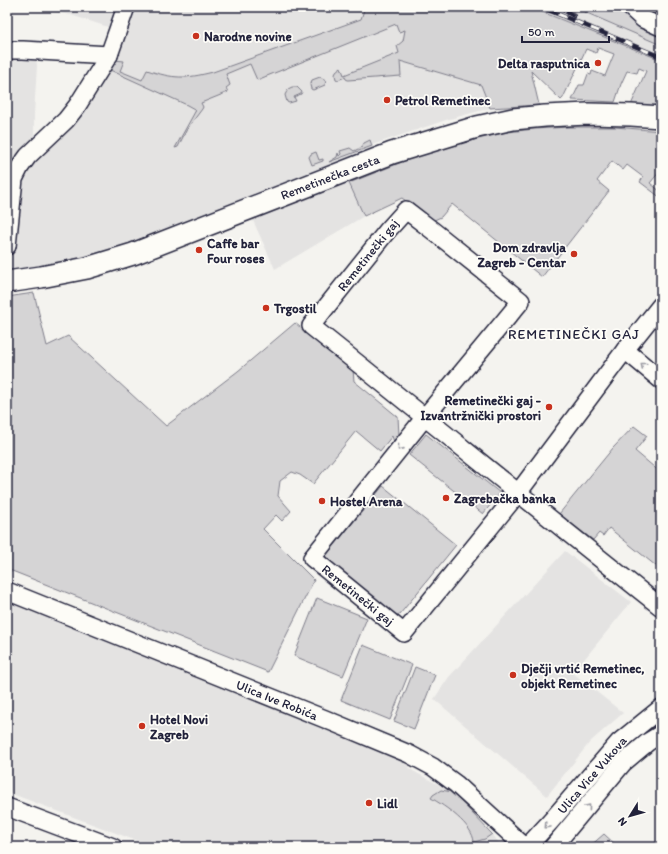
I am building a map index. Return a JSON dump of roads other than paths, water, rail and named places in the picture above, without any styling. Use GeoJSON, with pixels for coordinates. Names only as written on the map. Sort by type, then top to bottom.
{"type":"FeatureCollection","features":[{"type":"Feature","properties":{"kind":"main road","name":"Remetinečka cesta"},"geometry":{"type":"LineString","coordinates":[[7,282],[87,268],[133,254],[392,153],[477,128],[513,119],[545,116],[588,114],[631,115],[661,118]]}},
{"type":"Feature","properties":{"kind":"street"},"geometry":{"type":"LineString","coordinates":[[7,246],[14,179],[28,156],[66,120],[77,106],[109,55],[126,7]]}},
{"type":"Feature","properties":{"kind":"street"},"geometry":{"type":"LineString","coordinates":[[630,7],[643,19],[661,27]]}},
{"type":"Feature","properties":{"kind":"street"},"geometry":{"type":"LineString","coordinates":[[7,50],[109,55]]}},
{"type":"Feature","properties":{"kind":"street","name":"Remetinečki gaj"},"geometry":{"type":"LineString","coordinates":[[661,305],[624,350],[518,493],[404,633],[312,558],[425,417],[521,301],[406,210],[387,231],[311,326],[425,417],[518,493],[661,607]]}},
{"type":"Feature","properties":{"kind":"street"},"geometry":{"type":"LineString","coordinates":[[624,350],[661,380]]}},
{"type":"Feature","properties":{"kind":"street","name":"Ulica Ive Robića"},"geometry":{"type":"LineString","coordinates":[[7,591],[409,754],[433,767],[456,784],[526,847]]}},
{"type":"Feature","properties":{"kind":"street","name":"Ulica Vice Vukova"},"geometry":{"type":"LineString","coordinates":[[526,847],[551,821],[619,742],[661,708]]}},
{"type":"Feature","properties":{"kind":"street","name":"Ulica Vice Vukova"},"geometry":{"type":"LineString","coordinates":[[553,847],[623,763],[643,745],[661,734]]}},
{"type":"Feature","properties":{"kind":"street"},"geometry":{"type":"LineString","coordinates":[[7,807],[113,847]]}},
{"type":"Feature","properties":{"kind":"railway"},"geometry":{"type":"LineString","coordinates":[[541,7],[661,57]]}},
{"type":"Feature","properties":{"kind":"railway"},"geometry":{"type":"LineString","coordinates":[[558,7],[574,16]]}},
{"type":"Feature","properties":{"kind":"place","name":"Narodne novine"},"geometry":{"type":"Point","coordinates":[196,36]}},
{"type":"Feature","properties":{"kind":"place","name":"Delta rasputnica"},"geometry":{"type":"Point","coordinates":[598,63]}},
{"type":"Feature","properties":{"kind":"place","name":"Petrol Remetinec"},"geometry":{"type":"Point","coordinates":[387,100]}},
{"type":"Feature","properties":{"kind":"place","name":"Caffe bar Four roses"},"geometry":{"type":"Point","coordinates":[199,250]}},
{"type":"Feature","properties":{"kind":"place","name":"Dom zdravlja Zagreb - Centar"},"geometry":{"type":"Point","coordinates":[574,254]}},
{"type":"Feature","properties":{"kind":"place","name":"Trgostil"},"geometry":{"type":"Point","coordinates":[266,308]}},
{"type":"Feature","properties":{"kind":"place","name":"Remetinečki gaj - Izvantržnički prostori"},"geometry":{"type":"Point","coordinates":[549,407]}},
{"type":"Feature","properties":{"kind":"place","name":"Zagrebačka banka"},"geometry":{"type":"Point","coordinates":[446,498]}},
{"type":"Feature","properties":{"kind":"place","name":"Hostel Arena"},"geometry":{"type":"Point","coordinates":[322,501]}},
{"type":"Feature","properties":{"kind":"place","name":"Dječji vrtić Remetinec, objekt Remetinec"},"geometry":{"type":"Point","coordinates":[513,675]}},
{"type":"Feature","properties":{"kind":"place","name":"Hotel Novi Zagreb"},"geometry":{"type":"Point","coordinates":[142,726]}},
{"type":"Feature","properties":{"kind":"place","name":"Lidl"},"geometry":{"type":"Point","coordinates":[369,803]}},
{"type":"Feature","properties":{"kind":"district","name":"REMETINEČKI GAJ"},"geometry":{"type":"Point","coordinates":[574,334]}}]}
